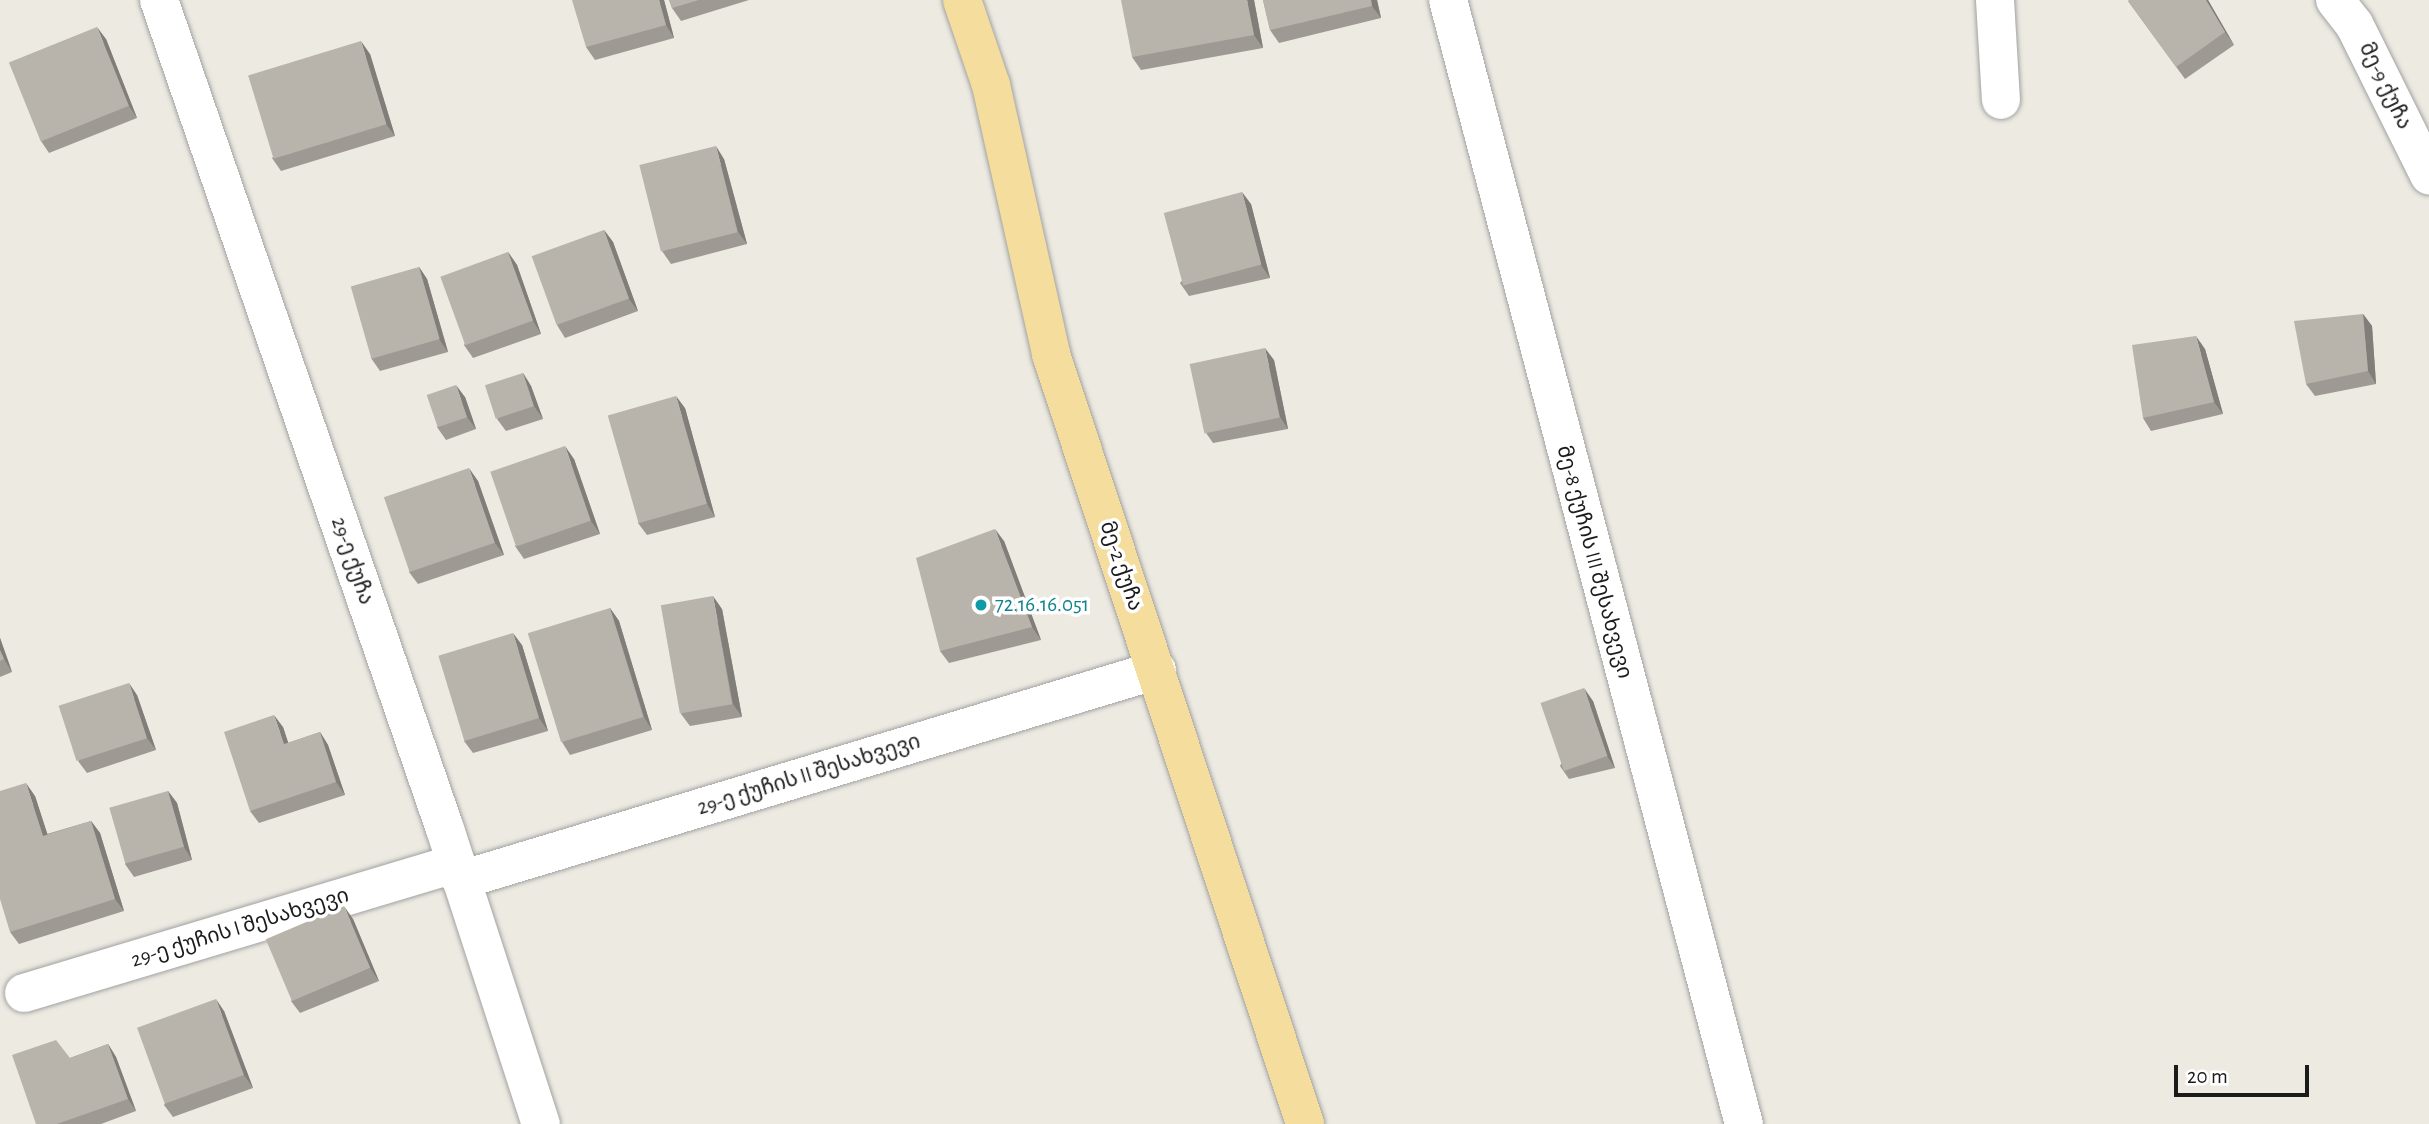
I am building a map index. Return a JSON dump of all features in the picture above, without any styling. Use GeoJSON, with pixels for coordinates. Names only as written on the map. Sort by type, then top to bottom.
{"type":"FeatureCollection","features":[{"type":"Feature","properties":{"kind":"main road","name":"მე-2 ქუჩა"},"geometry":{"type":"LineString","coordinates":[[962,0],[990,85],[1051,354],[1306,1124]]}},
{"type":"Feature","properties":{"kind":"street","name":"29-ე ქუჩა"},"geometry":{"type":"LineString","coordinates":[[159,0],[459,871],[541,1124]]}},
{"type":"Feature","properties":{"kind":"street","name":"მე-8 ქუჩის III შესახვევი"},"geometry":{"type":"LineString","coordinates":[[1448,0],[1744,1124]]}},
{"type":"Feature","properties":{"kind":"street"},"geometry":{"type":"LineString","coordinates":[[1995,0],[2001,100]]}},
{"type":"Feature","properties":{"kind":"street","name":"მე-9 ქუჩა"},"geometry":{"type":"LineString","coordinates":[[2335,0],[2354,24],[2429,175]]}},
{"type":"Feature","properties":{"kind":"street","name":"29-ე ქუჩის II შესახვევი"},"geometry":{"type":"LineString","coordinates":[[459,871],[1157,670]]}},
{"type":"Feature","properties":{"kind":"street","name":"29-ე ქუჩის I შესახვევი"},"geometry":{"type":"LineString","coordinates":[[24,993],[459,871]]}},
{"type":"Feature","properties":{"kind":"building"},"geometry":{"type":"Polygon","coordinates":[[[572,0],[659,0],[666,25],[586,47],[572,0]]]}},
{"type":"Feature","properties":{"kind":"building"},"geometry":{"type":"Polygon","coordinates":[[[669,0],[699,0],[672,8],[669,0]]]}},
{"type":"Feature","properties":{"kind":"building"},"geometry":{"type":"Polygon","coordinates":[[[1121,0],[1247,0],[1254,35],[1132,57],[1121,0]]]}},
{"type":"Feature","properties":{"kind":"building"},"geometry":{"type":"Polygon","coordinates":[[[1263,0],[1371,0],[1372,6],[1270,30],[1263,0]]]}},
{"type":"Feature","properties":{"kind":"building"},"geometry":{"type":"Polygon","coordinates":[[[2206,0],[2225,32],[2176,67],[2128,1],[2206,0]]]}},
{"type":"Feature","properties":{"kind":"building"},"geometry":{"type":"Polygon","coordinates":[[[97,27],[129,106],[41,141],[9,63],[97,27]]]}},
{"type":"Feature","properties":{"kind":"building"},"geometry":{"type":"Polygon","coordinates":[[[361,41],[386,124],[274,159],[248,75],[361,41]]]}},
{"type":"Feature","properties":{"kind":"building"},"geometry":{"type":"Polygon","coordinates":[[[716,146],[738,232],[661,251],[639,165],[716,146]]]}},
{"type":"Feature","properties":{"kind":"building"},"geometry":{"type":"Polygon","coordinates":[[[1242,192],[1261,264],[1183,285],[1164,213],[1242,192]]]}},
{"type":"Feature","properties":{"kind":"building"},"geometry":{"type":"Polygon","coordinates":[[[604,230],[629,299],[557,325],[532,256],[604,230]]]}},
{"type":"Feature","properties":{"kind":"building"},"geometry":{"type":"Polygon","coordinates":[[[508,252],[533,321],[465,345],[440,277],[508,252]]]}},
{"type":"Feature","properties":{"kind":"building"},"geometry":{"type":"Polygon","coordinates":[[[419,267],[440,339],[371,359],[351,287],[419,267]]]}},
{"type":"Feature","properties":{"kind":"building"},"geometry":{"type":"Polygon","coordinates":[[[2363,314],[2368,371],[2306,384],[2294,321],[2363,314]]]}},
{"type":"Feature","properties":{"kind":"building"},"geometry":{"type":"Polygon","coordinates":[[[2196,336],[2214,402],[2143,418],[2132,345],[2196,336]]]}},
{"type":"Feature","properties":{"kind":"building"},"geometry":{"type":"Polygon","coordinates":[[[1265,348],[1280,417],[1204,433],[1190,364],[1265,348]]]}},
{"type":"Feature","properties":{"kind":"building"},"geometry":{"type":"Polygon","coordinates":[[[523,373],[534,406],[496,419],[485,385],[523,373]]]}},
{"type":"Feature","properties":{"kind":"building"},"geometry":{"type":"Polygon","coordinates":[[[456,385],[467,417],[438,427],[427,395],[456,385]]]}},
{"type":"Feature","properties":{"kind":"building"},"geometry":{"type":"Polygon","coordinates":[[[676,396],[707,504],[639,523],[608,416],[676,396]]]}},
{"type":"Feature","properties":{"kind":"building"},"geometry":{"type":"Polygon","coordinates":[[[565,446],[591,521],[516,546],[490,472],[565,446]]]}},
{"type":"Feature","properties":{"kind":"building"},"geometry":{"type":"Polygon","coordinates":[[[469,468],[495,543],[410,572],[384,497],[469,468]]]}},
{"type":"Feature","properties":{"kind":"building","name":"72.16.16.051"},"geometry":{"type":"Polygon","coordinates":[[[995,529],[1032,627],[940,651],[916,558],[995,529]]]}},
{"type":"Feature","properties":{"kind":"building"},"geometry":{"type":"Polygon","coordinates":[[[713,596],[732,704],[680,714],[661,605],[713,596]]]}},
{"type":"Feature","properties":{"kind":"building"},"geometry":{"type":"Polygon","coordinates":[[[610,608],[643,717],[561,742],[528,633],[610,608]]]}},
{"type":"Feature","properties":{"kind":"building"},"geometry":{"type":"Polygon","coordinates":[[[513,633],[539,718],[464,741],[438,656],[513,633]]]}},
{"type":"Feature","properties":{"kind":"building"},"geometry":{"type":"Polygon","coordinates":[[[129,683],[147,738],[77,761],[59,706],[129,683]]]}},
{"type":"Feature","properties":{"kind":"building"},"geometry":{"type":"Polygon","coordinates":[[[1584,688],[1607,756],[1564,771],[1541,703],[1584,688]]]}},
{"type":"Feature","properties":{"kind":"building"},"geometry":{"type":"Polygon","coordinates":[[[274,715],[284,744],[320,732],[336,782],[250,811],[224,732],[274,715]]]}},
{"type":"Feature","properties":{"kind":"building"},"geometry":{"type":"Polygon","coordinates":[[[26,783],[43,836],[91,821],[115,899],[10,932],[0,899],[0,791],[26,783]]]}},
{"type":"Feature","properties":{"kind":"building"},"geometry":{"type":"Polygon","coordinates":[[[168,791],[184,847],[125,864],[109,808],[168,791]]]}},
{"type":"Feature","properties":{"kind":"building"},"geometry":{"type":"Polygon","coordinates":[[[344,906],[370,968],[292,1001],[266,939],[344,906]]]}},
{"type":"Feature","properties":{"kind":"building"},"geometry":{"type":"Polygon","coordinates":[[[216,999],[244,1075],[165,1104],[137,1028],[216,999]]]}},
{"type":"Feature","properties":{"kind":"building"},"geometry":{"type":"Polygon","coordinates":[[[56,1040],[70,1058],[108,1044],[128,1099],[57,1124],[36,1124],[12,1055],[56,1040]]]}},
{"type":"Feature","properties":{"kind":"place","name":"72.16.16.051"},"geometry":{"type":"Point","coordinates":[981,605]}}]}
